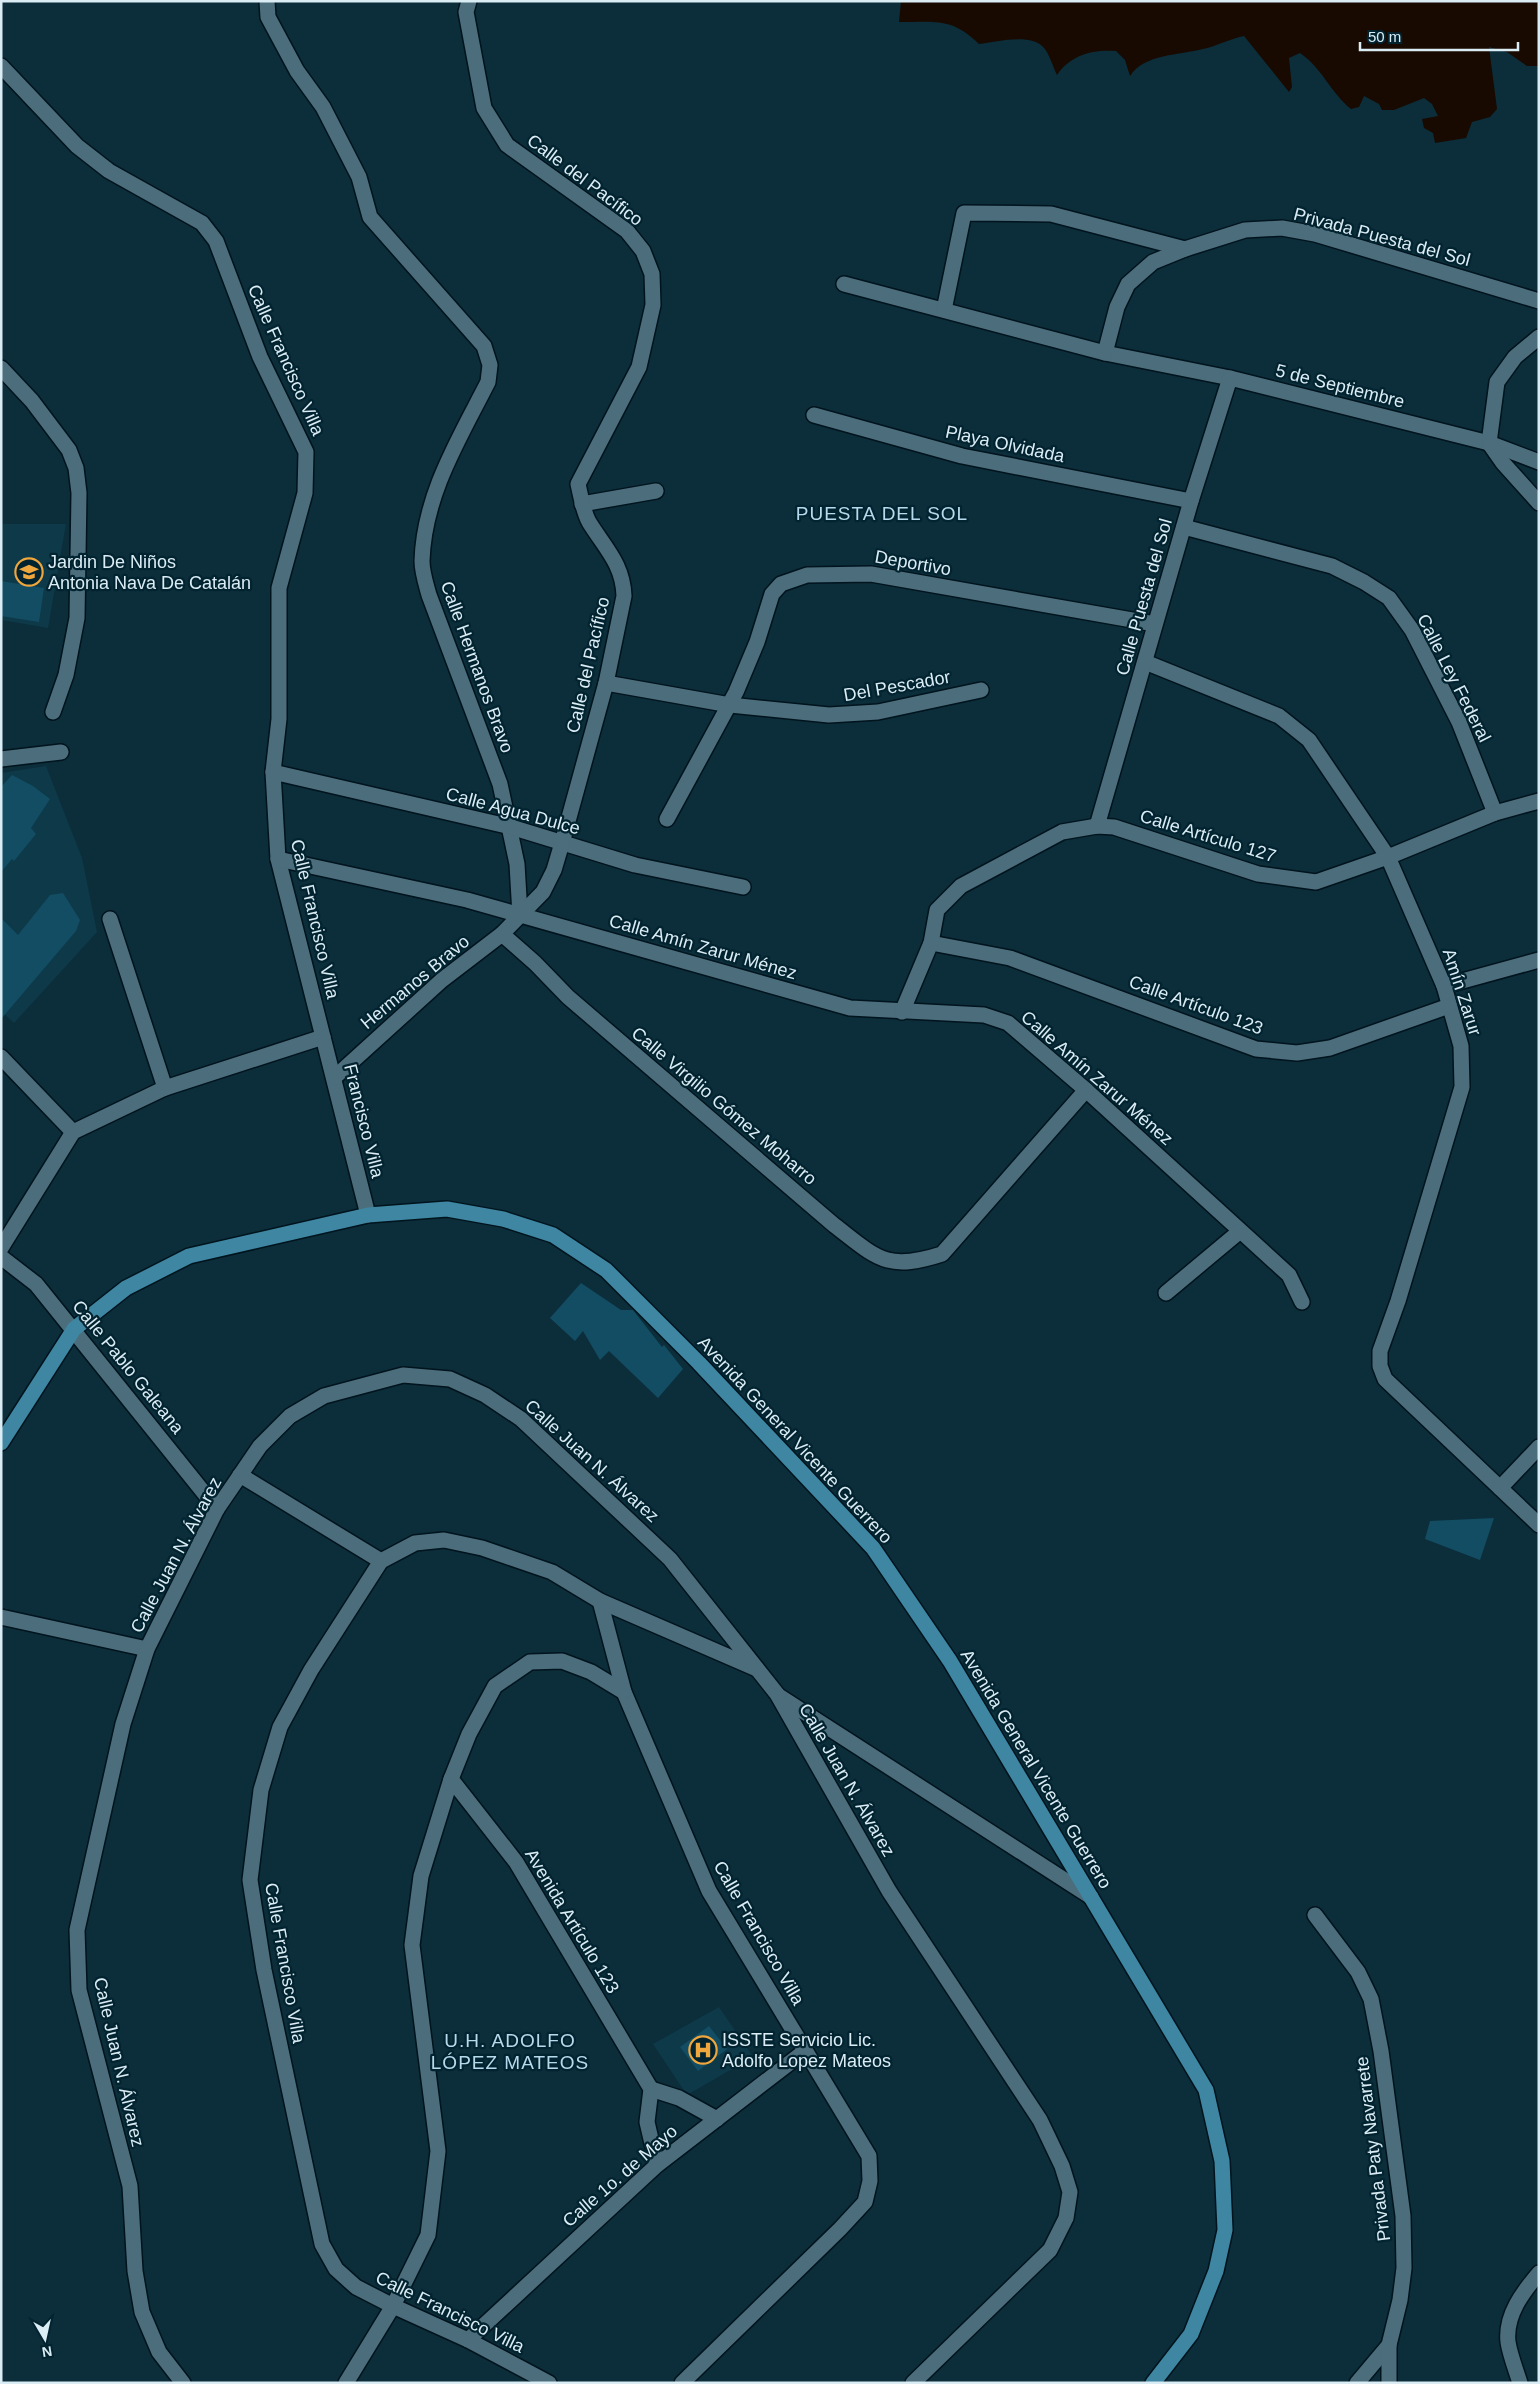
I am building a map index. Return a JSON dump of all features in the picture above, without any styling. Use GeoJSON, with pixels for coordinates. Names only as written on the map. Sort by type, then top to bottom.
{"type":"FeatureCollection","features":[{"type":"Feature","properties":{"kind":"street","name":"Calle Hermanos Bravo"},"geometry":{"type":"LineString","coordinates":[[267,1],[268,17],[297,71],[322,107],[359,177],[370,217],[484,346],[490,365],[488,382],[440,477],[424,534],[422,563],[429,595],[500,784],[511,827],[517,864],[520,915]]}},
{"type":"Feature","properties":{"kind":"street","name":"Calle del Pacífico"},"geometry":{"type":"LineString","coordinates":[[469,1],[466,12],[484,108],[508,145],[627,231],[643,250],[652,274],[653,305],[639,366],[578,484],[588,521],[618,565],[624,581],[624,596],[606,683],[554,870],[543,892],[520,915]]}},
{"type":"Feature","properties":{"kind":"street","name":"Calle Francisco Villa"},"geometry":{"type":"LineString","coordinates":[[1,66],[77,146],[109,171],[202,223],[216,241],[260,357],[306,452],[305,493],[279,588],[279,719],[273,772],[278,859],[323,1037]]}},
{"type":"Feature","properties":{"kind":"street"},"geometry":{"type":"LineString","coordinates":[[944,310],[964,214],[1051,214],[1185,249]]}},
{"type":"Feature","properties":{"kind":"street","name":"Privada Puesta del Sol"},"geometry":{"type":"LineString","coordinates":[[1185,249],[1245,230],[1282,228],[1315,234],[1539,302]]}},
{"type":"Feature","properties":{"kind":"street"},"geometry":{"type":"LineString","coordinates":[[1105,353],[1117,307],[1128,284],[1153,262],[1185,249]]}},
{"type":"Feature","properties":{"kind":"street","name":"5 de Septiembre"},"geometry":{"type":"LineString","coordinates":[[844,284],[1105,353],[1230,378],[1488,443],[1539,462]]}},
{"type":"Feature","properties":{"kind":"street"},"geometry":{"type":"LineString","coordinates":[[1539,337],[1515,357],[1498,382],[1488,443],[1503,463],[1539,503]]}},
{"type":"Feature","properties":{"kind":"street"},"geometry":{"type":"LineString","coordinates":[[1,368],[32,401],[69,450],[76,468],[78,493],[77,618],[66,675],[54,712]]}},
{"type":"Feature","properties":{"kind":"street","name":"Calle Puesta del Sol"},"geometry":{"type":"LineString","coordinates":[[1097,826],[1191,501],[1230,378]]}},
{"type":"Feature","properties":{"kind":"street","name":"Playa Olvidada"},"geometry":{"type":"LineString","coordinates":[[814,415],[962,456],[1191,501]]}},
{"type":"Feature","properties":{"kind":"street"},"geometry":{"type":"LineString","coordinates":[[582,504],[656,490]]}},
{"type":"Feature","properties":{"kind":"street","name":"Calle Ley Federal"},"geometry":{"type":"LineString","coordinates":[[1184,527],[1332,566],[1364,582],[1389,598],[1412,630],[1459,722],[1496,813]]}},
{"type":"Feature","properties":{"kind":"street","name":"Deportivo"},"geometry":{"type":"LineString","coordinates":[[667,819],[733,698],[757,642],[772,594],[781,584],[807,575],[871,574],[1155,624]]}},
{"type":"Feature","properties":{"kind":"street","name":"Amín Zarur"},"geometry":{"type":"LineString","coordinates":[[1145,662],[1279,716],[1309,740],[1388,857],[1444,986],[1461,1046],[1462,1087],[1398,1301],[1380,1351],[1380,1366],[1385,1379],[1500,1488]]}},
{"type":"Feature","properties":{"kind":"street"},"geometry":{"type":"LineString","coordinates":[[606,683],[733,698]]}},
{"type":"Feature","properties":{"kind":"street","name":"Del Pescador"},"geometry":{"type":"LineString","coordinates":[[733,698],[829,715],[878,712],[981,690]]}},
{"type":"Feature","properties":{"kind":"street"},"geometry":{"type":"LineString","coordinates":[[1,759],[60,752]]}},
{"type":"Feature","properties":{"kind":"street","name":"Calle Agua Dulce"},"geometry":{"type":"LineString","coordinates":[[273,772],[511,827],[635,865],[743,887]]}},
{"type":"Feature","properties":{"kind":"street","name":"Calle Artículo 127"},"geometry":{"type":"LineString","coordinates":[[930,943],[937,910],[962,886],[1062,832],[1097,826],[1114,827],[1258,874],[1316,882],[1388,857],[1496,813],[1539,801]]}},
{"type":"Feature","properties":{"kind":"street","name":"Calle Amín Zarur Ménez"},"geometry":{"type":"LineString","coordinates":[[278,859],[468,900],[850,1008],[984,1015],[1008,1023],[1086,1090],[1289,1275],[1302,1302]]}},
{"type":"Feature","properties":{"kind":"street","name":"Hermanos Bravo"},"geometry":{"type":"LineString","coordinates":[[335,1076],[442,980],[502,934],[520,915]]}},
{"type":"Feature","properties":{"kind":"street"},"geometry":{"type":"LineString","coordinates":[[110,920],[165,1088]]}},
{"type":"Feature","properties":{"kind":"street","name":"Calle Virgilio Gómez Moharro"},"geometry":{"type":"LineString","coordinates":[[502,934],[535,963],[568,997],[827,1218],[874,1256],[894,1262],[920,1261],[942,1254],[1086,1090]]}},
{"type":"Feature","properties":{"kind":"street"},"geometry":{"type":"LineString","coordinates":[[902,1012],[930,943]]}},
{"type":"Feature","properties":{"kind":"street","name":"Calle Artículo 123"},"geometry":{"type":"LineString","coordinates":[[930,943],[1010,958],[1256,1049],[1297,1053],[1330,1048],[1449,1006]]}},
{"type":"Feature","properties":{"kind":"street"},"geometry":{"type":"LineString","coordinates":[[1444,986],[1539,960]]}},
{"type":"Feature","properties":{"kind":"street"},"geometry":{"type":"LineString","coordinates":[[1,1248],[73,1132],[165,1088],[323,1037]]}},
{"type":"Feature","properties":{"kind":"street","name":"Francisco Villa"},"geometry":{"type":"LineString","coordinates":[[323,1037],[335,1076],[368,1215]]}},
{"type":"Feature","properties":{"kind":"street"},"geometry":{"type":"LineString","coordinates":[[1,1056],[73,1132]]}},
{"type":"Feature","properties":{"kind":"street","name":"Avenida General Vicente Guerrero"},"geometry":{"type":"LineString","coordinates":[[1,1443],[74,1329],[126,1288],[189,1256],[368,1215],[447,1209],[503,1219],[553,1235],[606,1270],[706,1370],[873,1548],[950,1661],[1206,2090],[1222,2161],[1225,2230],[1216,2271],[1191,2334],[1153,2383]]}},
{"type":"Feature","properties":{"kind":"street"},"geometry":{"type":"LineString","coordinates":[[1166,1294],[1240,1232]]}},
{"type":"Feature","properties":{"kind":"street","name":"Calle Pablo Galeana"},"geometry":{"type":"LineString","coordinates":[[1,1257],[36,1284],[217,1509]]}},
{"type":"Feature","properties":{"kind":"street","name":"Calle Juan N. Álvarez"},"geometry":{"type":"LineString","coordinates":[[183,2383],[159,2352],[142,2312],[135,2270],[130,2186],[79,1990],[78,1930],[123,1724],[147,1649],[217,1509],[260,1446],[290,1416],[324,1396],[404,1375],[450,1379],[485,1395],[521,1419],[670,1559],[777,1694],[889,1891],[1040,2120],[1062,2166],[1070,2192],[1066,2218],[1050,2250],[913,2383]]}},
{"type":"Feature","properties":{"kind":"street"},"geometry":{"type":"LineString","coordinates":[[1539,1447],[1500,1488],[1539,1525]]}},
{"type":"Feature","properties":{"kind":"street"},"geometry":{"type":"LineString","coordinates":[[240,1476],[381,1561]]}},
{"type":"Feature","properties":{"kind":"street","name":"Calle Francisco Villa"},"geometry":{"type":"LineString","coordinates":[[549,2383],[468,2340],[356,2287],[336,2269],[322,2244],[264,1970],[250,1880],[261,1790],[280,1727],[310,1670],[381,1561],[415,1543],[444,1540],[482,1548],[552,1572],[600,1601],[759,1670]]}},
{"type":"Feature","properties":{"kind":"street","name":"Calle Francisco Villa"},"geometry":{"type":"LineString","coordinates":[[600,1601],[624,1692],[709,1892],[868,2156],[870,2181],[865,2202],[840,2229],[682,2383]]}},
{"type":"Feature","properties":{"kind":"street"},"geometry":{"type":"LineString","coordinates":[[1,1617],[147,1649]]}},
{"type":"Feature","properties":{"kind":"street"},"geometry":{"type":"LineString","coordinates":[[346,2383],[393,2306],[428,2235],[438,2151],[412,1945],[421,1876],[451,1779],[469,1734],[495,1686],[530,1662],[562,1661],[592,1672],[624,1692]]}},
{"type":"Feature","properties":{"kind":"street"},"geometry":{"type":"LineString","coordinates":[[777,1694],[1091,1897]]}},
{"type":"Feature","properties":{"kind":"street","name":"Avenida Artículo 123"},"geometry":{"type":"LineString","coordinates":[[451,1779],[516,1862],[651,2089]]}},
{"type":"Feature","properties":{"kind":"street","name":"Privada Paty Navarrete"},"geometry":{"type":"LineString","coordinates":[[1315,1915],[1358,1972],[1371,1999],[1381,2051],[1403,2216],[1404,2268],[1400,2300],[1389,2345],[1357,2383]]}},
{"type":"Feature","properties":{"kind":"street","name":"Calle 1o. de Mayo"},"geometry":{"type":"LineString","coordinates":[[468,2340],[657,2165],[805,2050]]}},
{"type":"Feature","properties":{"kind":"street"},"geometry":{"type":"LineString","coordinates":[[657,2165],[647,2122],[651,2089],[679,2098],[717,2119]]}},
{"type":"Feature","properties":{"kind":"street"},"geometry":{"type":"LineString","coordinates":[[1520,2383],[1508,2341],[1510,2317],[1518,2300],[1539,2273]]}},
{"type":"Feature","properties":{"kind":"street"},"geometry":{"type":"LineString","coordinates":[[1389,2345],[1389,2383]]}},
{"type":"Feature","properties":{"kind":"shaded area"},"geometry":{"type":"Polygon","coordinates":[[[901,1],[1539,1],[1539,66],[1527,66],[1507,52],[1489,47],[1497,109],[1490,117],[1472,122],[1466,138],[1435,143],[1433,133],[1424,128],[1422,119],[1438,116],[1432,104],[1424,98],[1394,110],[1382,110],[1379,104],[1364,96],[1359,107],[1351,109],[1308,59],[1300,53],[1289,58],[1292,87],[1289,92],[1244,36],[1208,48],[1153,59],[1144,63],[1130,76],[1125,60],[1116,51],[1091,52],[1075,58],[1062,68],[1057,75],[1047,52],[1039,44],[1023,39],[1014,39],[979,44],[969,35],[951,25],[933,22],[899,22],[901,1]]]}},
{"type":"Feature","properties":{"kind":"shaded area","name":"Jardin De Niños Antonia Nava De Catalán"},"geometry":{"type":"Polygon","coordinates":[[[1,524],[66,524],[48,628],[1,620],[1,524]]]}},
{"type":"Feature","properties":{"kind":"shaded area"},"geometry":{"type":"Polygon","coordinates":[[[46,766],[82,858],[97,932],[14,1023],[1,1011],[1,773],[46,766]]]}},
{"type":"Feature","properties":{"kind":"shaded area","name":"ISSTE Servicio Lic. Adolfo Lopez Mateos"},"geometry":{"type":"Polygon","coordinates":[[[719,2007],[753,2057],[687,2095],[653,2044],[719,2007]]]}},
{"type":"Feature","properties":{"kind":"building"},"geometry":{"type":"Polygon","coordinates":[[[1,581],[44,588],[39,622],[1,616],[1,581]]]}},
{"type":"Feature","properties":{"kind":"building"},"geometry":{"type":"Polygon","coordinates":[[[12,775],[33,786],[50,799],[31,828],[36,834],[14,861],[12,859],[1,872],[1,787],[12,775]]]}},
{"type":"Feature","properties":{"kind":"building"},"geometry":{"type":"Polygon","coordinates":[[[63,893],[80,920],[76,931],[1,1019],[1,918],[18,935],[50,895],[63,893]]]}},
{"type":"Feature","properties":{"kind":"building"},"geometry":{"type":"Polygon","coordinates":[[[581,1283],[621,1310],[633,1310],[662,1347],[664,1345],[683,1369],[658,1398],[609,1351],[600,1360],[583,1331],[575,1341],[550,1318],[581,1283]]]}},
{"type":"Feature","properties":{"kind":"building"},"geometry":{"type":"Polygon","coordinates":[[[1494,1518],[1480,1560],[1425,1539],[1430,1521],[1494,1518]]]}},
{"type":"Feature","properties":{"kind":"building"},"geometry":{"type":"Polygon","coordinates":[[[709,2026],[727,2049],[698,2071],[680,2047],[709,2026]]]}},
{"type":"Feature","properties":{"kind":"place","name":"Jardin De Niños Antonia Nava De Catalán"},"geometry":{"type":"Point","coordinates":[29,572]}},
{"type":"Feature","properties":{"kind":"place","name":"ISSTE Servicio Lic. Adolfo Lopez Mateos"},"geometry":{"type":"Point","coordinates":[703,2050]}},
{"type":"Feature","properties":{"kind":"district","name":"PUESTA DEL SOL"},"geometry":{"type":"Point","coordinates":[882,513]}},
{"type":"Feature","properties":{"kind":"district","name":"U.H. ADOLFO LÓPEZ MATEOS"},"geometry":{"type":"Point","coordinates":[510,2051]}}]}
